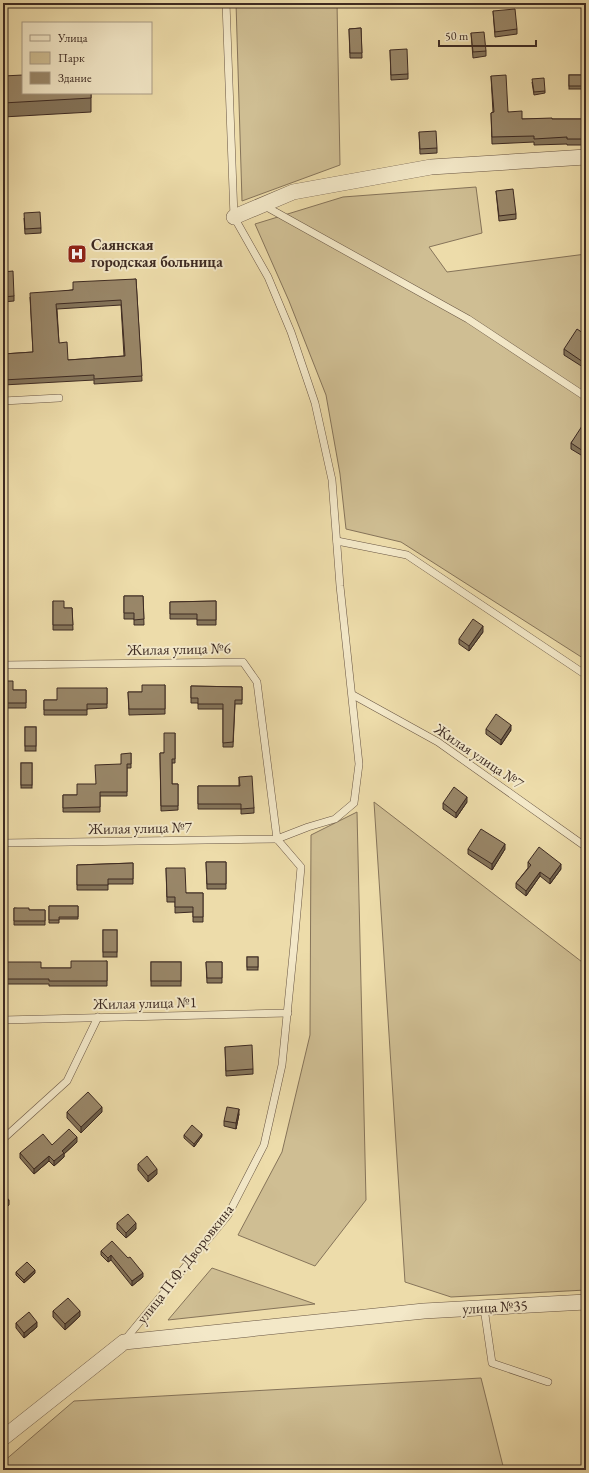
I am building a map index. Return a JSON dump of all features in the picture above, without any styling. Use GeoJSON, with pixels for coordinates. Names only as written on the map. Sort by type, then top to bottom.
{"type":"FeatureCollection","features":[{"type":"Feature","properties":{"kind":"street"},"geometry":{"type":"LineString","coordinates":[[234,217],[293,192],[431,166],[586,157]]}},
{"type":"Feature","properties":{"kind":"street","name":"улица №35"},"geometry":{"type":"LineString","coordinates":[[124,1342],[404,1313],[586,1302]]}},
{"type":"Feature","properties":{"kind":"street","name":"улица П.Ф. Дворовкина"},"geometry":{"type":"LineString","coordinates":[[3,1438],[124,1342]]}},
{"type":"Feature","properties":{"kind":"lane"},"geometry":{"type":"LineString","coordinates":[[226,3],[234,217],[268,277],[291,332],[315,403],[332,480],[347,654],[359,764],[354,803],[335,819],[308,827],[277,839]]}},
{"type":"Feature","properties":{"kind":"lane"},"geometry":{"type":"LineString","coordinates":[[263,205],[468,319],[586,397]]}},
{"type":"Feature","properties":{"kind":"lane"},"geometry":{"type":"LineString","coordinates":[[3,401],[59,398]]}},
{"type":"Feature","properties":{"kind":"lane"},"geometry":{"type":"LineString","coordinates":[[337,541],[407,555],[586,675]]}},
{"type":"Feature","properties":{"kind":"lane","name":"Жилая улица №6"},"geometry":{"type":"LineString","coordinates":[[3,665],[243,662],[257,682],[277,839]]}},
{"type":"Feature","properties":{"kind":"lane","name":"Жилая улица №7"},"geometry":{"type":"LineString","coordinates":[[352,695],[438,742],[586,847]]}},
{"type":"Feature","properties":{"kind":"lane","name":"Жилая улица №7"},"geometry":{"type":"LineString","coordinates":[[3,842],[277,839]]}},
{"type":"Feature","properties":{"kind":"lane","name":"улица П.Ф. Дворовкина"},"geometry":{"type":"LineString","coordinates":[[124,1342],[228,1215],[264,1145],[282,1065],[301,866],[277,839]]}},
{"type":"Feature","properties":{"kind":"lane","name":"Жилая улица №1"},"geometry":{"type":"LineString","coordinates":[[3,1020],[288,1013]]}},
{"type":"Feature","properties":{"kind":"lane"},"geometry":{"type":"LineString","coordinates":[[3,1139],[66,1081],[98,1017]]}},
{"type":"Feature","properties":{"kind":"lane"},"geometry":{"type":"LineString","coordinates":[[484,1308],[492,1364],[548,1382]]}},
{"type":"Feature","properties":{"kind":"green space"},"geometry":{"type":"Polygon","coordinates":[[[236,3],[337,3],[340,165],[242,201],[236,3]]]}},
{"type":"Feature","properties":{"kind":"green space"},"geometry":{"type":"Polygon","coordinates":[[[476,187],[482,233],[429,247],[447,272],[586,254],[586,660],[401,542],[346,529],[340,474],[326,395],[289,301],[255,224],[343,197],[476,187]]]}},
{"type":"Feature","properties":{"kind":"green space"},"geometry":{"type":"Polygon","coordinates":[[[374,802],[586,965],[586,1290],[451,1297],[405,1282],[374,802]]]}},
{"type":"Feature","properties":{"kind":"green space"},"geometry":{"type":"Polygon","coordinates":[[[357,812],[366,1200],[315,1266],[238,1235],[282,1152],[310,1035],[311,835],[357,812]]]}},
{"type":"Feature","properties":{"kind":"green space"},"geometry":{"type":"Polygon","coordinates":[[[212,1268],[315,1304],[168,1320],[212,1268]]]}},
{"type":"Feature","properties":{"kind":"green space"},"geometry":{"type":"Polygon","coordinates":[[[481,1378],[504,1470],[3,1470],[3,1462],[74,1401],[481,1378]]]}},
{"type":"Feature","properties":{"kind":"building"},"geometry":{"type":"Polygon","coordinates":[[[515,9],[517,29],[495,32],[493,11],[515,9]]]}},
{"type":"Feature","properties":{"kind":"building"},"geometry":{"type":"Polygon","coordinates":[[[361,28],[362,53],[350,53],[349,29],[361,28]]]}},
{"type":"Feature","properties":{"kind":"building"},"geometry":{"type":"Polygon","coordinates":[[[484,32],[486,51],[473,52],[471,33],[484,32]]]}},
{"type":"Feature","properties":{"kind":"building"},"geometry":{"type":"Polygon","coordinates":[[[407,49],[408,74],[391,75],[390,50],[407,49]]]}},
{"type":"Feature","properties":{"kind":"building"},"geometry":{"type":"Polygon","coordinates":[[[22,75],[22,94],[91,94],[91,98],[3,103],[3,76],[22,75]]]}},
{"type":"Feature","properties":{"kind":"building"},"geometry":{"type":"Polygon","coordinates":[[[506,75],[508,112],[522,111],[522,119],[582,119],[582,139],[567,139],[567,137],[534,139],[534,136],[492,137],[491,113],[494,112],[491,76],[506,75]]]}},
{"type":"Feature","properties":{"kind":"building"},"geometry":{"type":"Polygon","coordinates":[[[569,75],[582,75],[582,86],[569,86],[569,75]]]}},
{"type":"Feature","properties":{"kind":"building"},"geometry":{"type":"Polygon","coordinates":[[[544,78],[545,91],[534,92],[532,79],[544,78]]]}},
{"type":"Feature","properties":{"kind":"building"},"geometry":{"type":"Polygon","coordinates":[[[436,131],[437,148],[420,149],[419,132],[436,131]]]}},
{"type":"Feature","properties":{"kind":"building"},"geometry":{"type":"Polygon","coordinates":[[[513,189],[516,214],[499,216],[496,191],[513,189]]]}},
{"type":"Feature","properties":{"kind":"building"},"geometry":{"type":"Polygon","coordinates":[[[40,212],[41,228],[25,229],[24,213],[40,212]]]}},
{"type":"Feature","properties":{"kind":"building"},"geometry":{"type":"Polygon","coordinates":[[[13,271],[14,296],[3,297],[3,272],[13,271]]]}},
{"type":"Feature","properties":{"kind":"building"},"geometry":{"type":"Polygon","coordinates":[[[136,279],[142,376],[94,379],[94,375],[3,380],[3,354],[33,352],[30,293],[73,290],[73,282],[136,279]],[[121,300],[56,304],[59,343],[67,342],[68,360],[125,356],[121,300]]]}},
{"type":"Feature","properties":{"kind":"building"},"geometry":{"type":"Polygon","coordinates":[[[577,329],[586,335],[586,364],[564,349],[577,329]]]}},
{"type":"Feature","properties":{"kind":"building"},"geometry":{"type":"Polygon","coordinates":[[[584,423],[586,424],[586,453],[571,443],[584,423]]]}},
{"type":"Feature","properties":{"kind":"building"},"geometry":{"type":"Polygon","coordinates":[[[124,596],[143,596],[144,619],[134,620],[134,613],[124,613],[124,596]]]}},
{"type":"Feature","properties":{"kind":"building"},"geometry":{"type":"Polygon","coordinates":[[[53,601],[64,601],[64,608],[72,608],[73,625],[53,625],[53,601]]]}},
{"type":"Feature","properties":{"kind":"building"},"geometry":{"type":"Polygon","coordinates":[[[216,601],[216,620],[197,620],[197,614],[170,614],[170,602],[216,601]]]}},
{"type":"Feature","properties":{"kind":"building"},"geometry":{"type":"Polygon","coordinates":[[[473,619],[483,626],[469,646],[459,639],[473,619]]]}},
{"type":"Feature","properties":{"kind":"building"},"geometry":{"type":"Polygon","coordinates":[[[3,681],[13,681],[13,690],[26,690],[26,703],[3,703],[3,681]]]}},
{"type":"Feature","properties":{"kind":"building"},"geometry":{"type":"Polygon","coordinates":[[[142,685],[165,685],[165,709],[129,709],[128,692],[142,692],[142,685]]]}},
{"type":"Feature","properties":{"kind":"building"},"geometry":{"type":"Polygon","coordinates":[[[191,686],[242,687],[242,700],[235,700],[233,742],[223,743],[223,704],[198,704],[198,698],[191,698],[191,686]]]}},
{"type":"Feature","properties":{"kind":"building"},"geometry":{"type":"Polygon","coordinates":[[[57,688],[107,688],[107,704],[87,704],[87,710],[44,710],[44,700],[57,700],[57,688]]]}},
{"type":"Feature","properties":{"kind":"building"},"geometry":{"type":"Polygon","coordinates":[[[496,714],[511,725],[501,740],[486,729],[496,714]]]}},
{"type":"Feature","properties":{"kind":"building"},"geometry":{"type":"Polygon","coordinates":[[[25,727],[36,727],[36,746],[25,746],[25,727]]]}},
{"type":"Feature","properties":{"kind":"building"},"geometry":{"type":"Polygon","coordinates":[[[164,733],[175,733],[175,759],[172,759],[172,784],[178,784],[178,806],[161,806],[160,753],[164,753],[164,733]]]}},
{"type":"Feature","properties":{"kind":"building"},"geometry":{"type":"Polygon","coordinates":[[[131,753],[131,764],[127,764],[127,792],[100,792],[100,807],[63,808],[63,795],[77,795],[77,784],[96,784],[95,765],[121,764],[121,754],[131,753]]]}},
{"type":"Feature","properties":{"kind":"building"},"geometry":{"type":"Polygon","coordinates":[[[21,763],[32,763],[32,785],[21,785],[21,763]]]}},
{"type":"Feature","properties":{"kind":"building"},"geometry":{"type":"Polygon","coordinates":[[[252,776],[254,808],[241,809],[241,804],[198,804],[198,786],[240,786],[239,777],[252,776]]]}},
{"type":"Feature","properties":{"kind":"building"},"geometry":{"type":"Polygon","coordinates":[[[454,787],[467,797],[456,813],[443,803],[454,787]]]}},
{"type":"Feature","properties":{"kind":"building"},"geometry":{"type":"Polygon","coordinates":[[[481,829],[505,844],[492,864],[468,849],[481,829]]]}},
{"type":"Feature","properties":{"kind":"building"},"geometry":{"type":"Polygon","coordinates":[[[539,847],[561,864],[550,879],[540,872],[526,891],[516,883],[531,865],[528,862],[539,847]]]}},
{"type":"Feature","properties":{"kind":"building"},"geometry":{"type":"Polygon","coordinates":[[[206,862],[226,862],[226,884],[207,884],[206,862]]]}},
{"type":"Feature","properties":{"kind":"building"},"geometry":{"type":"Polygon","coordinates":[[[133,863],[133,879],[108,879],[108,885],[77,885],[77,865],[133,863]]]}},
{"type":"Feature","properties":{"kind":"building"},"geometry":{"type":"Polygon","coordinates":[[[166,868],[185,868],[186,893],[203,893],[203,917],[193,917],[193,907],[175,907],[175,897],[167,897],[166,868]]]}},
{"type":"Feature","properties":{"kind":"building"},"geometry":{"type":"Polygon","coordinates":[[[49,906],[78,906],[78,917],[59,917],[59,920],[49,920],[49,906]]]}},
{"type":"Feature","properties":{"kind":"building"},"geometry":{"type":"Polygon","coordinates":[[[14,908],[45,910],[45,921],[14,921],[14,908]]]}},
{"type":"Feature","properties":{"kind":"building"},"geometry":{"type":"Polygon","coordinates":[[[103,930],[117,930],[117,952],[103,952],[103,930]]]}},
{"type":"Feature","properties":{"kind":"building"},"geometry":{"type":"Polygon","coordinates":[[[247,957],[258,957],[258,967],[247,967],[247,957]]]}},
{"type":"Feature","properties":{"kind":"building"},"geometry":{"type":"Polygon","coordinates":[[[71,961],[107,961],[107,981],[5,979],[5,962],[41,962],[41,968],[71,968],[71,961]]]}},
{"type":"Feature","properties":{"kind":"building"},"geometry":{"type":"Polygon","coordinates":[[[151,962],[181,962],[181,981],[151,981],[151,962]]]}},
{"type":"Feature","properties":{"kind":"building"},"geometry":{"type":"Polygon","coordinates":[[[206,962],[222,962],[222,978],[207,978],[206,962]]]}},
{"type":"Feature","properties":{"kind":"building"},"geometry":{"type":"Polygon","coordinates":[[[252,1045],[253,1069],[226,1071],[225,1047],[252,1045]]]}},
{"type":"Feature","properties":{"kind":"building"},"geometry":{"type":"Polygon","coordinates":[[[88,1092],[102,1107],[81,1127],[67,1112],[88,1092]]]}},
{"type":"Feature","properties":{"kind":"building"},"geometry":{"type":"Polygon","coordinates":[[[227,1107],[239,1109],[236,1123],[224,1121],[227,1107]]]}},
{"type":"Feature","properties":{"kind":"building"},"geometry":{"type":"Polygon","coordinates":[[[192,1125],[202,1134],[194,1144],[184,1135],[192,1125]]]}},
{"type":"Feature","properties":{"kind":"building"},"geometry":{"type":"Polygon","coordinates":[[[69,1129],[77,1137],[62,1151],[64,1153],[54,1161],[49,1156],[34,1169],[20,1153],[43,1134],[52,1145],[69,1129]]]}},
{"type":"Feature","properties":{"kind":"building"},"geometry":{"type":"Polygon","coordinates":[[[147,1156],[157,1169],[148,1176],[138,1164],[147,1156]]]}},
{"type":"Feature","properties":{"kind":"building"},"geometry":{"type":"Polygon","coordinates":[[[3,1193],[9,1200],[3,1206],[3,1193]]]}},
{"type":"Feature","properties":{"kind":"building"},"geometry":{"type":"Polygon","coordinates":[[[128,1214],[136,1223],[126,1233],[117,1223],[128,1214]]]}},
{"type":"Feature","properties":{"kind":"building"},"geometry":{"type":"Polygon","coordinates":[[[112,1241],[128,1258],[130,1257],[143,1273],[132,1281],[111,1255],[108,1258],[101,1251],[112,1241]]]}},
{"type":"Feature","properties":{"kind":"building"},"geometry":{"type":"Polygon","coordinates":[[[27,1262],[35,1270],[24,1280],[16,1272],[27,1262]]]}},
{"type":"Feature","properties":{"kind":"building"},"geometry":{"type":"Polygon","coordinates":[[[68,1298],[80,1311],[65,1324],[53,1311],[68,1298]]]}},
{"type":"Feature","properties":{"kind":"building"},"geometry":{"type":"Polygon","coordinates":[[[29,1312],[37,1322],[24,1333],[16,1323],[29,1312]]]}},
{"type":"Feature","properties":{"kind":"place","name":"Саянская городская больница"},"geometry":{"type":"Point","coordinates":[77,254]}}]}
